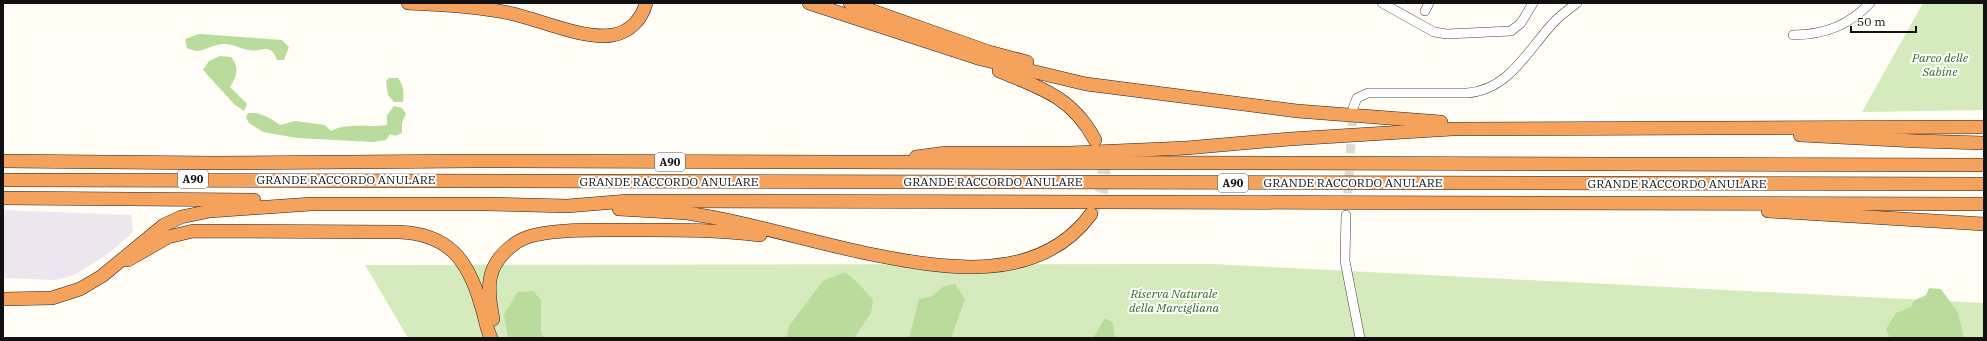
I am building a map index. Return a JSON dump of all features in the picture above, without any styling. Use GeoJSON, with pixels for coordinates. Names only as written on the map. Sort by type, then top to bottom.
{"type":"FeatureCollection","features":[{"type":"Feature","properties":{"kind":"highway"},"geometry":{"type":"LineString","coordinates":[[408,3],[489,10],[518,15],[582,33],[602,36],[617,34],[630,27],[639,18],[646,3]]}},
{"type":"Feature","properties":{"kind":"highway"},"geometry":{"type":"LineString","coordinates":[[809,3],[903,34],[1021,70],[1086,84],[1297,111],[1505,127]]}},
{"type":"Feature","properties":{"kind":"highway"},"geometry":{"type":"LineString","coordinates":[[850,3],[1002,56],[1171,95]]}},
{"type":"Feature","properties":{"kind":"highway"},"geometry":{"type":"LineString","coordinates":[[903,34],[1054,94],[1080,117],[1095,140]]}},
{"type":"Feature","properties":{"kind":"highway"},"geometry":{"type":"LineString","coordinates":[[866,163],[946,153],[1070,153],[1170,149],[1393,132],[1505,127],[1984,127]]}},
{"type":"Feature","properties":{"kind":"highway"},"geometry":{"type":"LineString","coordinates":[[1708,128],[1823,137],[1984,142]]}},
{"type":"Feature","properties":{"kind":"highway","name":"GRANDE RACCORDO ANULARE"},"geometry":{"type":"LineString","coordinates":[[3,161],[1984,165]]}},
{"type":"Feature","properties":{"kind":"highway","name":"GRANDE RACCORDO ANULARE"},"geometry":{"type":"LineString","coordinates":[[3,180],[383,179],[482,181],[1984,184]]}},
{"type":"Feature","properties":{"kind":"highway"},"geometry":{"type":"LineString","coordinates":[[3,198],[246,200],[311,204]]}},
{"type":"Feature","properties":{"kind":"highway","name":"GRANDE RACCORDO ANULARE"},"geometry":{"type":"LineString","coordinates":[[311,204],[487,204],[568,206],[621,202],[669,201],[1122,203],[1576,201],[1984,204]]}},
{"type":"Feature","properties":{"kind":"highway"},"geometry":{"type":"LineString","coordinates":[[1576,201],[1909,218],[1984,224]]}},
{"type":"Feature","properties":{"kind":"highway"},"geometry":{"type":"LineString","coordinates":[[3,299],[52,298],[66,294],[89,284],[114,266],[156,230],[181,217],[214,210],[311,204]]}},
{"type":"Feature","properties":{"kind":"highway"},"geometry":{"type":"LineString","coordinates":[[568,206],[699,215],[738,222],[834,246],[932,266],[952,268],[994,266],[1026,259],[1050,249],[1075,231],[1091,214]]}},
{"type":"Feature","properties":{"kind":"highway"},"geometry":{"type":"LineString","coordinates":[[498,338],[489,299],[490,273],[497,261],[508,248],[531,236],[550,233],[601,230],[703,231],[758,235],[834,246]]}},
{"type":"Feature","properties":{"kind":"highway"},"geometry":{"type":"LineString","coordinates":[[114,266],[168,237],[193,231],[400,232],[420,234],[440,240],[462,261],[475,287],[491,338]]}},
{"type":"Feature","properties":{"kind":"street"},"geometry":{"type":"LineString","coordinates":[[1382,3],[1434,32],[1447,34],[1511,30],[1520,23],[1533,3]]}},
{"type":"Feature","properties":{"kind":"street"},"geometry":{"type":"LineString","coordinates":[[1353,108],[1357,98],[1368,93],[1467,93],[1491,88],[1512,72],[1555,22],[1576,3]]}},
{"type":"Feature","properties":{"kind":"street"},"geometry":{"type":"LineString","coordinates":[[1793,35],[1813,34],[1836,28],[1851,20],[1870,3]]}},
{"type":"Feature","properties":{"kind":"street"},"geometry":{"type":"LineString","coordinates":[[1346,215],[1344,261],[1360,338]]}},
{"type":"Feature","properties":{"kind":"shaded area"},"geometry":{"type":"Polygon","coordinates":[[[3,210],[131,215],[133,232],[108,254],[74,275],[56,280],[3,278],[3,210]]]}},
{"type":"Feature","properties":{"kind":"green space","name":"Parco delle Sabine"},"geometry":{"type":"Polygon","coordinates":[[[1923,3],[1984,3],[1984,110],[1862,112],[1923,3]]]}},
{"type":"Feature","properties":{"kind":"green space"},"geometry":{"type":"Polygon","coordinates":[[[199,34],[282,40],[289,47],[284,60],[277,60],[272,51],[268,49],[254,51],[225,44],[198,51],[187,48],[185,39],[199,34]]]}},
{"type":"Feature","properties":{"kind":"green space"},"geometry":{"type":"Polygon","coordinates":[[[220,56],[231,57],[236,65],[236,76],[230,87],[247,104],[244,111],[234,104],[203,70],[209,61],[220,56]]]}},
{"type":"Feature","properties":{"kind":"green space"},"geometry":{"type":"Polygon","coordinates":[[[389,78],[398,78],[400,81],[403,89],[403,102],[394,102],[388,95],[386,81],[389,78]]]}},
{"type":"Feature","properties":{"kind":"green space"},"geometry":{"type":"Polygon","coordinates":[[[394,106],[402,108],[406,114],[402,123],[402,133],[395,136],[390,134],[386,140],[373,142],[297,138],[263,132],[249,123],[246,117],[248,113],[257,113],[280,125],[295,121],[325,125],[331,131],[337,128],[351,126],[387,125],[387,115],[394,106]]]}},
{"type":"Feature","properties":{"kind":"green space","name":"Riserva Naturale della Marcigliana"},"geometry":{"type":"Polygon","coordinates":[[[1211,264],[1984,303],[1984,338],[408,338],[365,265],[1211,264]]]}},
{"type":"Feature","properties":{"kind":"green space"},"geometry":{"type":"Polygon","coordinates":[[[845,272],[858,283],[873,300],[871,313],[854,338],[786,338],[789,326],[823,281],[845,272]]]}},
{"type":"Feature","properties":{"kind":"green space"},"geometry":{"type":"Polygon","coordinates":[[[955,284],[965,299],[951,338],[909,338],[919,299],[931,297],[944,286],[955,284]]]}},
{"type":"Feature","properties":{"kind":"green space"},"geometry":{"type":"Polygon","coordinates":[[[1929,288],[1941,289],[1958,313],[1964,338],[1890,338],[1886,329],[1896,313],[1911,307],[1915,300],[1926,295],[1929,288]]]}},
{"type":"Feature","properties":{"kind":"green space"},"geometry":{"type":"Polygon","coordinates":[[[533,291],[541,300],[541,333],[544,338],[508,338],[504,314],[518,292],[533,291]]]}},
{"type":"Feature","properties":{"kind":"green space"},"geometry":{"type":"Polygon","coordinates":[[[1105,318],[1113,323],[1115,338],[1093,338],[1105,318]]]}},
{"type":"Feature","properties":{"kind":"tunnel"},"geometry":{"type":"LineString","coordinates":[[1347,207],[1353,110]]}},
{"type":"Feature","properties":{"kind":"tunnel"},"geometry":{"type":"LineString","coordinates":[[1093,210],[1100,196],[1104,175],[1101,153]]}}]}
